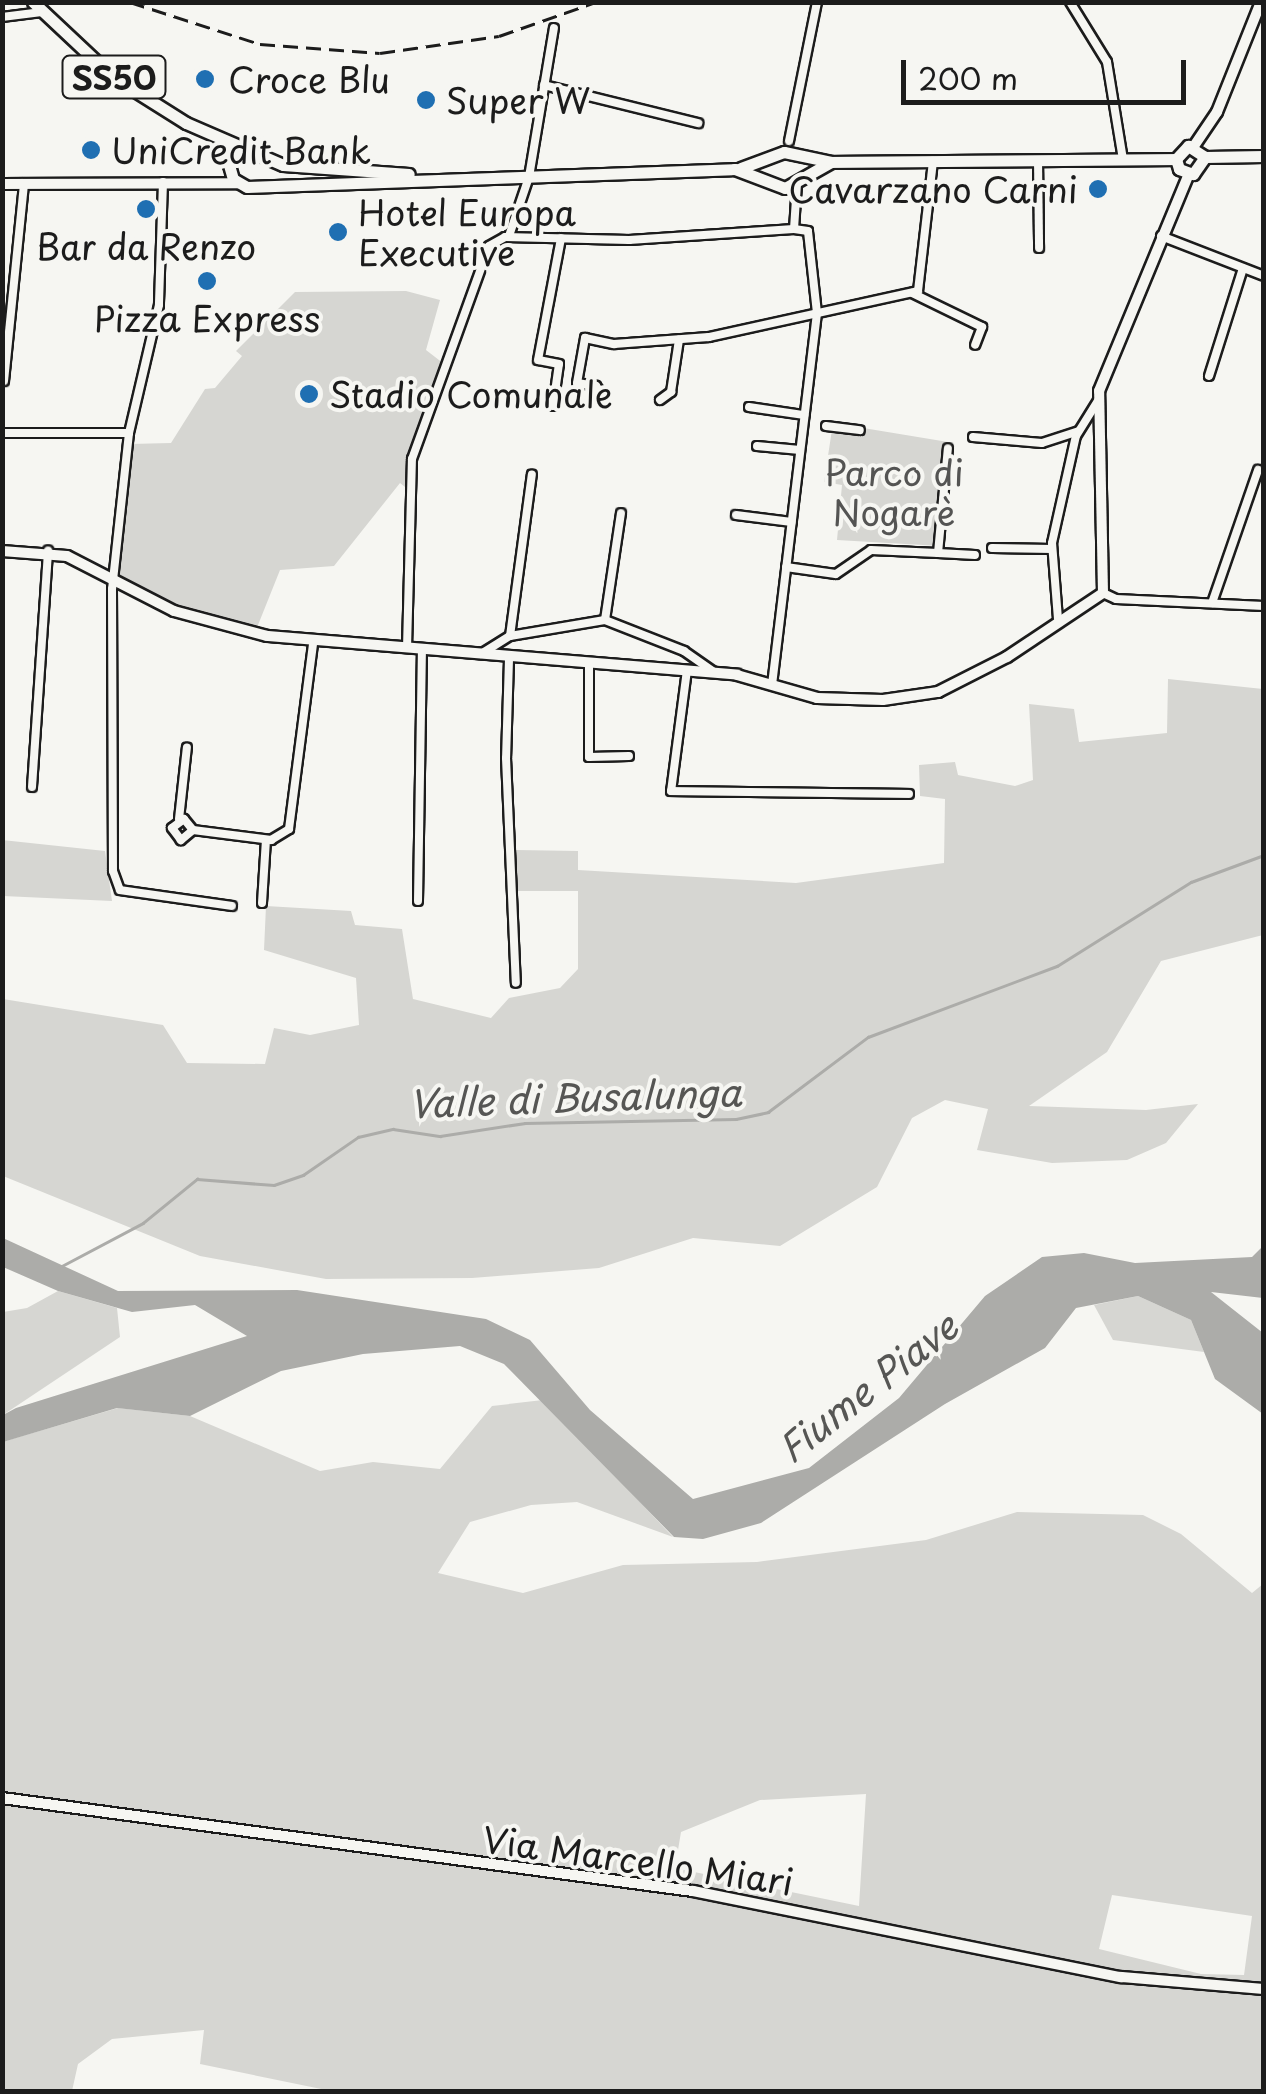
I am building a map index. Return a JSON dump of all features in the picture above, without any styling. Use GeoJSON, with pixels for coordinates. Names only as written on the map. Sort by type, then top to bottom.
{"type":"FeatureCollection","features":[{"type":"Feature","properties":{"kind":"main road","name":"SS50"},"geometry":{"type":"LineString","coordinates":[[38,7],[140,96],[208,131]]}},
{"type":"Feature","properties":{"kind":"main road"},"geometry":{"type":"LineString","coordinates":[[208,131],[230,163],[237,183],[735,169],[784,152],[800,159],[832,162],[1176,159]]}},
{"type":"Feature","properties":{"kind":"main road"},"geometry":{"type":"LineString","coordinates":[[208,131],[268,159],[318,171],[478,178]]}},
{"type":"Feature","properties":{"kind":"main road"},"geometry":{"type":"LineString","coordinates":[[1176,159],[1182,148],[1194,146],[1204,157],[1264,156]]}},
{"type":"Feature","properties":{"kind":"main road"},"geometry":{"type":"LineString","coordinates":[[230,163],[245,147]]}},
{"type":"Feature","properties":{"kind":"main road"},"geometry":{"type":"LineString","coordinates":[[770,179],[773,157]]}},
{"type":"Feature","properties":{"kind":"main road"},"geometry":{"type":"LineString","coordinates":[[1176,159],[1189,174],[1201,170],[1204,157]]}},
{"type":"Feature","properties":{"kind":"main road"},"geometry":{"type":"LineString","coordinates":[[263,182],[268,159]]}},
{"type":"Feature","properties":{"kind":"main road"},"geometry":{"type":"LineString","coordinates":[[795,182],[800,159]]}},
{"type":"Feature","properties":{"kind":"main road"},"geometry":{"type":"LineString","coordinates":[[735,169],[795,182],[832,162]]}},
{"type":"Feature","properties":{"kind":"street"},"geometry":{"type":"LineString","coordinates":[[790,141],[817,2]]}},
{"type":"Feature","properties":{"kind":"street"},"geometry":{"type":"LineString","coordinates":[[1070,2],[1106,62],[1122,160]]}},
{"type":"Feature","properties":{"kind":"street"},"geometry":{"type":"LineString","coordinates":[[1194,146],[1217,112],[1261,2]]}},
{"type":"Feature","properties":{"kind":"street"},"geometry":{"type":"LineString","coordinates":[[2,17],[38,7]]}},
{"type":"Feature","properties":{"kind":"street"},"geometry":{"type":"LineString","coordinates":[[406,652],[412,459],[457,347],[483,256],[509,236],[529,177],[554,28]]}},
{"type":"Feature","properties":{"kind":"street"},"geometry":{"type":"LineString","coordinates":[[544,85],[698,122]]}},
{"type":"Feature","properties":{"kind":"street"},"geometry":{"type":"LineString","coordinates":[[1038,160],[1039,248]]}},
{"type":"Feature","properties":{"kind":"street"},"geometry":{"type":"LineString","coordinates":[[604,398],[596,386],[576,383],[585,338],[614,344],[679,340],[912,293],[924,285],[933,161]]}},
{"type":"Feature","properties":{"kind":"street"},"geometry":{"type":"LineString","coordinates":[[202,183],[230,163]]}},
{"type":"Feature","properties":{"kind":"street"},"geometry":{"type":"LineString","coordinates":[[1100,595],[1098,399],[1105,364],[1189,174]]}},
{"type":"Feature","properties":{"kind":"street"},"geometry":{"type":"LineString","coordinates":[[163,182],[159,305],[129,433],[114,579],[108,782],[116,884],[120,890],[232,906]]}},
{"type":"Feature","properties":{"kind":"street"},"geometry":{"type":"LineString","coordinates":[[794,228],[795,182]]}},
{"type":"Feature","properties":{"kind":"street"},"geometry":{"type":"LineString","coordinates":[[4,381],[24,183]]}},
{"type":"Feature","properties":{"kind":"street"},"geometry":{"type":"LineString","coordinates":[[2,184],[237,183]]}},
{"type":"Feature","properties":{"kind":"street"},"geometry":{"type":"LineString","coordinates":[[509,236],[561,238],[794,228],[808,231],[817,312],[772,685]]}},
{"type":"Feature","properties":{"kind":"street"},"geometry":{"type":"LineString","coordinates":[[1162,236],[1264,276]]}},
{"type":"Feature","properties":{"kind":"street"},"geometry":{"type":"LineString","coordinates":[[552,406],[559,364],[538,360],[561,238]]}},
{"type":"Feature","properties":{"kind":"street"},"geometry":{"type":"LineString","coordinates":[[1209,376],[1243,268]]}},
{"type":"Feature","properties":{"kind":"street"},"geometry":{"type":"LineString","coordinates":[[912,293],[982,327],[975,345]]}},
{"type":"Feature","properties":{"kind":"street"},"geometry":{"type":"LineString","coordinates":[[660,400],[671,392],[679,340]]}},
{"type":"Feature","properties":{"kind":"street"},"geometry":{"type":"LineString","coordinates":[[1058,619],[1052,548],[1078,431],[1098,399]]}},
{"type":"Feature","properties":{"kind":"street"},"geometry":{"type":"LineString","coordinates":[[749,408],[804,415]]}},
{"type":"Feature","properties":{"kind":"street"},"geometry":{"type":"LineString","coordinates":[[826,426],[860,430]]}},
{"type":"Feature","properties":{"kind":"street"},"geometry":{"type":"LineString","coordinates":[[974,437],[1042,443],[1078,431]]}},
{"type":"Feature","properties":{"kind":"street"},"geometry":{"type":"LineString","coordinates":[[2,434],[129,433]]}},
{"type":"Feature","properties":{"kind":"street"},"geometry":{"type":"LineString","coordinates":[[757,446],[800,450]]}},
{"type":"Feature","properties":{"kind":"street"},"geometry":{"type":"LineString","coordinates":[[938,553],[948,448]]}},
{"type":"Feature","properties":{"kind":"street"},"geometry":{"type":"LineString","coordinates":[[1212,602],[1258,470]]}},
{"type":"Feature","properties":{"kind":"street"},"geometry":{"type":"LineString","coordinates":[[510,636],[532,474]]}},
{"type":"Feature","properties":{"kind":"street"},"geometry":{"type":"LineString","coordinates":[[605,620],[621,513]]}},
{"type":"Feature","properties":{"kind":"street"},"geometry":{"type":"LineString","coordinates":[[736,515],[792,522]]}},
{"type":"Feature","properties":{"kind":"street"},"geometry":{"type":"LineString","coordinates":[[992,548],[1052,548]]}},
{"type":"Feature","properties":{"kind":"street"},"geometry":{"type":"LineString","coordinates":[[786,567],[836,574],[870,550],[976,555]]}},
{"type":"Feature","properties":{"kind":"street"},"geometry":{"type":"LineString","coordinates":[[2,551],[48,551],[193,618],[313,643],[715,673],[817,698],[934,694],[1007,657],[1058,619],[1100,595],[1264,606]]}},
{"type":"Feature","properties":{"kind":"street"},"geometry":{"type":"LineString","coordinates":[[32,788],[48,551]]}},
{"type":"Feature","properties":{"kind":"street"},"geometry":{"type":"LineString","coordinates":[[478,657],[510,636],[605,620],[684,650],[715,673]]}},
{"type":"Feature","properties":{"kind":"street"},"geometry":{"type":"LineString","coordinates":[[179,820],[193,830],[266,840],[289,829],[313,643]]}},
{"type":"Feature","properties":{"kind":"street"},"geometry":{"type":"LineString","coordinates":[[418,901],[422,653]]}},
{"type":"Feature","properties":{"kind":"street"},"geometry":{"type":"LineString","coordinates":[[509,660],[506,758],[512,778],[516,982]]}},
{"type":"Feature","properties":{"kind":"street"},"geometry":{"type":"LineString","coordinates":[[589,664],[589,757],[629,756]]}},
{"type":"Feature","properties":{"kind":"street"},"geometry":{"type":"LineString","coordinates":[[687,670],[670,791],[909,794]]}},
{"type":"Feature","properties":{"kind":"street"},"geometry":{"type":"LineString","coordinates":[[187,746],[179,820],[172,828],[176,838],[186,839],[193,830]]}},
{"type":"Feature","properties":{"kind":"street"},"geometry":{"type":"LineString","coordinates":[[262,903],[266,840]]}},
{"type":"Feature","properties":{"kind":"street","name":"Via Marcello Miari"},"geometry":{"type":"LineString","coordinates":[[2,1798],[694,1890],[1121,1977],[1264,1990]]}},
{"type":"Feature","properties":{"kind":"green space"},"geometry":{"type":"Polygon","coordinates":[[[406,291],[440,300],[426,350],[448,367],[417,449],[410,491],[400,483],[334,566],[280,570],[254,635],[201,619],[117,577],[130,444],[171,443],[205,389],[215,388],[242,356],[236,351],[295,292],[406,291]]]}},
{"type":"Feature","properties":{"kind":"green space","name":"Parco di Nogarè"},"geometry":{"type":"Polygon","coordinates":[[[833,423],[948,442],[940,546],[837,540],[842,485],[824,482],[833,423]]]}},
{"type":"Feature","properties":{"kind":"green space"},"geometry":{"type":"Polygon","coordinates":[[[1168,679],[1263,689],[1263,935],[1161,961],[1107,1052],[1029,1106],[1146,1110],[1198,1104],[1166,1143],[1127,1160],[1052,1163],[977,1150],[988,1109],[945,1100],[912,1118],[877,1187],[780,1246],[693,1238],[599,1268],[472,1278],[326,1279],[200,1256],[3,1176],[3,999],[163,1025],[187,1063],[265,1064],[274,1028],[310,1035],[359,1025],[356,978],[264,950],[266,906],[351,911],[355,925],[402,929],[413,999],[491,1018],[509,998],[560,988],[578,969],[578,891],[517,891],[516,850],[578,851],[578,870],[796,883],[944,863],[945,799],[920,796],[919,765],[955,762],[958,775],[1015,786],[1033,780],[1029,704],[1074,709],[1079,742],[1167,733],[1168,679]]]}},
{"type":"Feature","properties":{"kind":"green space"},"geometry":{"type":"Polygon","coordinates":[[[2,840],[105,851],[112,901],[3,896],[2,840]]]}},
{"type":"Feature","properties":{"kind":"green space"},"geometry":{"type":"Polygon","coordinates":[[[58,1291],[117,1308],[120,1337],[3,1415],[3,1312],[27,1308],[58,1291]]]}},
{"type":"Feature","properties":{"kind":"green space"},"geometry":{"type":"Polygon","coordinates":[[[1138,1296],[1191,1320],[1204,1352],[1113,1340],[1094,1305],[1138,1296]]]}},
{"type":"Feature","properties":{"kind":"green space"},"geometry":{"type":"Polygon","coordinates":[[[543,1400],[673,1537],[577,1502],[531,1505],[470,1522],[438,1573],[523,1593],[623,1565],[757,1562],[926,1540],[1017,1512],[1143,1515],[1181,1534],[1252,1593],[1263,1584],[1263,2091],[331,2091],[200,2064],[204,2030],[112,2039],[78,2064],[72,2091],[3,2092],[2,1442],[118,1408],[190,1416],[320,1471],[373,1462],[440,1469],[492,1406],[543,1400]],[[866,1794],[760,1800],[681,1832],[675,1868],[859,1906],[866,1794]],[[1112,1895],[1099,1949],[1201,1974],[1244,1975],[1252,1916],[1112,1895]]]}},
{"type":"Feature","properties":{"kind":"shaded area"},"geometry":{"type":"Polygon","coordinates":[[[3,1238],[118,1291],[297,1290],[486,1319],[530,1340],[590,1410],[693,1499],[809,1468],[899,1398],[985,1296],[1042,1257],[1084,1253],[1135,1263],[1252,1257],[1263,1246],[1263,1298],[1211,1292],[1263,1333],[1263,1414],[1215,1379],[1191,1320],[1138,1296],[1076,1308],[1045,1348],[945,1404],[761,1523],[703,1539],[674,1537],[504,1364],[460,1346],[363,1354],[281,1371],[190,1416],[117,1408],[3,1442],[3,1415],[16,1408],[247,1336],[195,1305],[132,1312],[58,1291],[3,1267],[3,1238]]]}},
{"type":"Feature","properties":{"kind":"waterway","name":"Valle di Busalunga"},"geometry":{"type":"LineString","coordinates":[[58,1268],[143,1223],[197,1179],[274,1185],[303,1175],[358,1137],[393,1129],[440,1136],[525,1123],[736,1119],[768,1112],[868,1037],[1057,966],[1191,882],[1264,855]]}},
{"type":"Feature","properties":{"kind":"railway"},"geometry":{"type":"LineString","coordinates":[[130,2],[260,44],[380,53],[499,36],[596,2]]}},
{"type":"Feature","properties":{"kind":"place","name":"Croce Blu"},"geometry":{"type":"Point","coordinates":[205,79]}},
{"type":"Feature","properties":{"kind":"place","name":"Super W"},"geometry":{"type":"Point","coordinates":[426,100]}},
{"type":"Feature","properties":{"kind":"place","name":"UniCredit Bank"},"geometry":{"type":"Point","coordinates":[91,150]}},
{"type":"Feature","properties":{"kind":"place","name":"Cavarzano Carni"},"geometry":{"type":"Point","coordinates":[1098,189]}},
{"type":"Feature","properties":{"kind":"place","name":"Bar da Renzo"},"geometry":{"type":"Point","coordinates":[146,209]}},
{"type":"Feature","properties":{"kind":"place","name":"Hotel Europa Executive"},"geometry":{"type":"Point","coordinates":[338,232]}},
{"type":"Feature","properties":{"kind":"place","name":"Pizza Express"},"geometry":{"type":"Point","coordinates":[207,281]}},
{"type":"Feature","properties":{"kind":"place","name":"Stadio Comunale"},"geometry":{"type":"Point","coordinates":[309,394]}},
{"type":"Feature","properties":{"kind":"water label","name":"Fiume Piave"},"geometry":{"type":"Point","coordinates":[867,1387]}}]}
